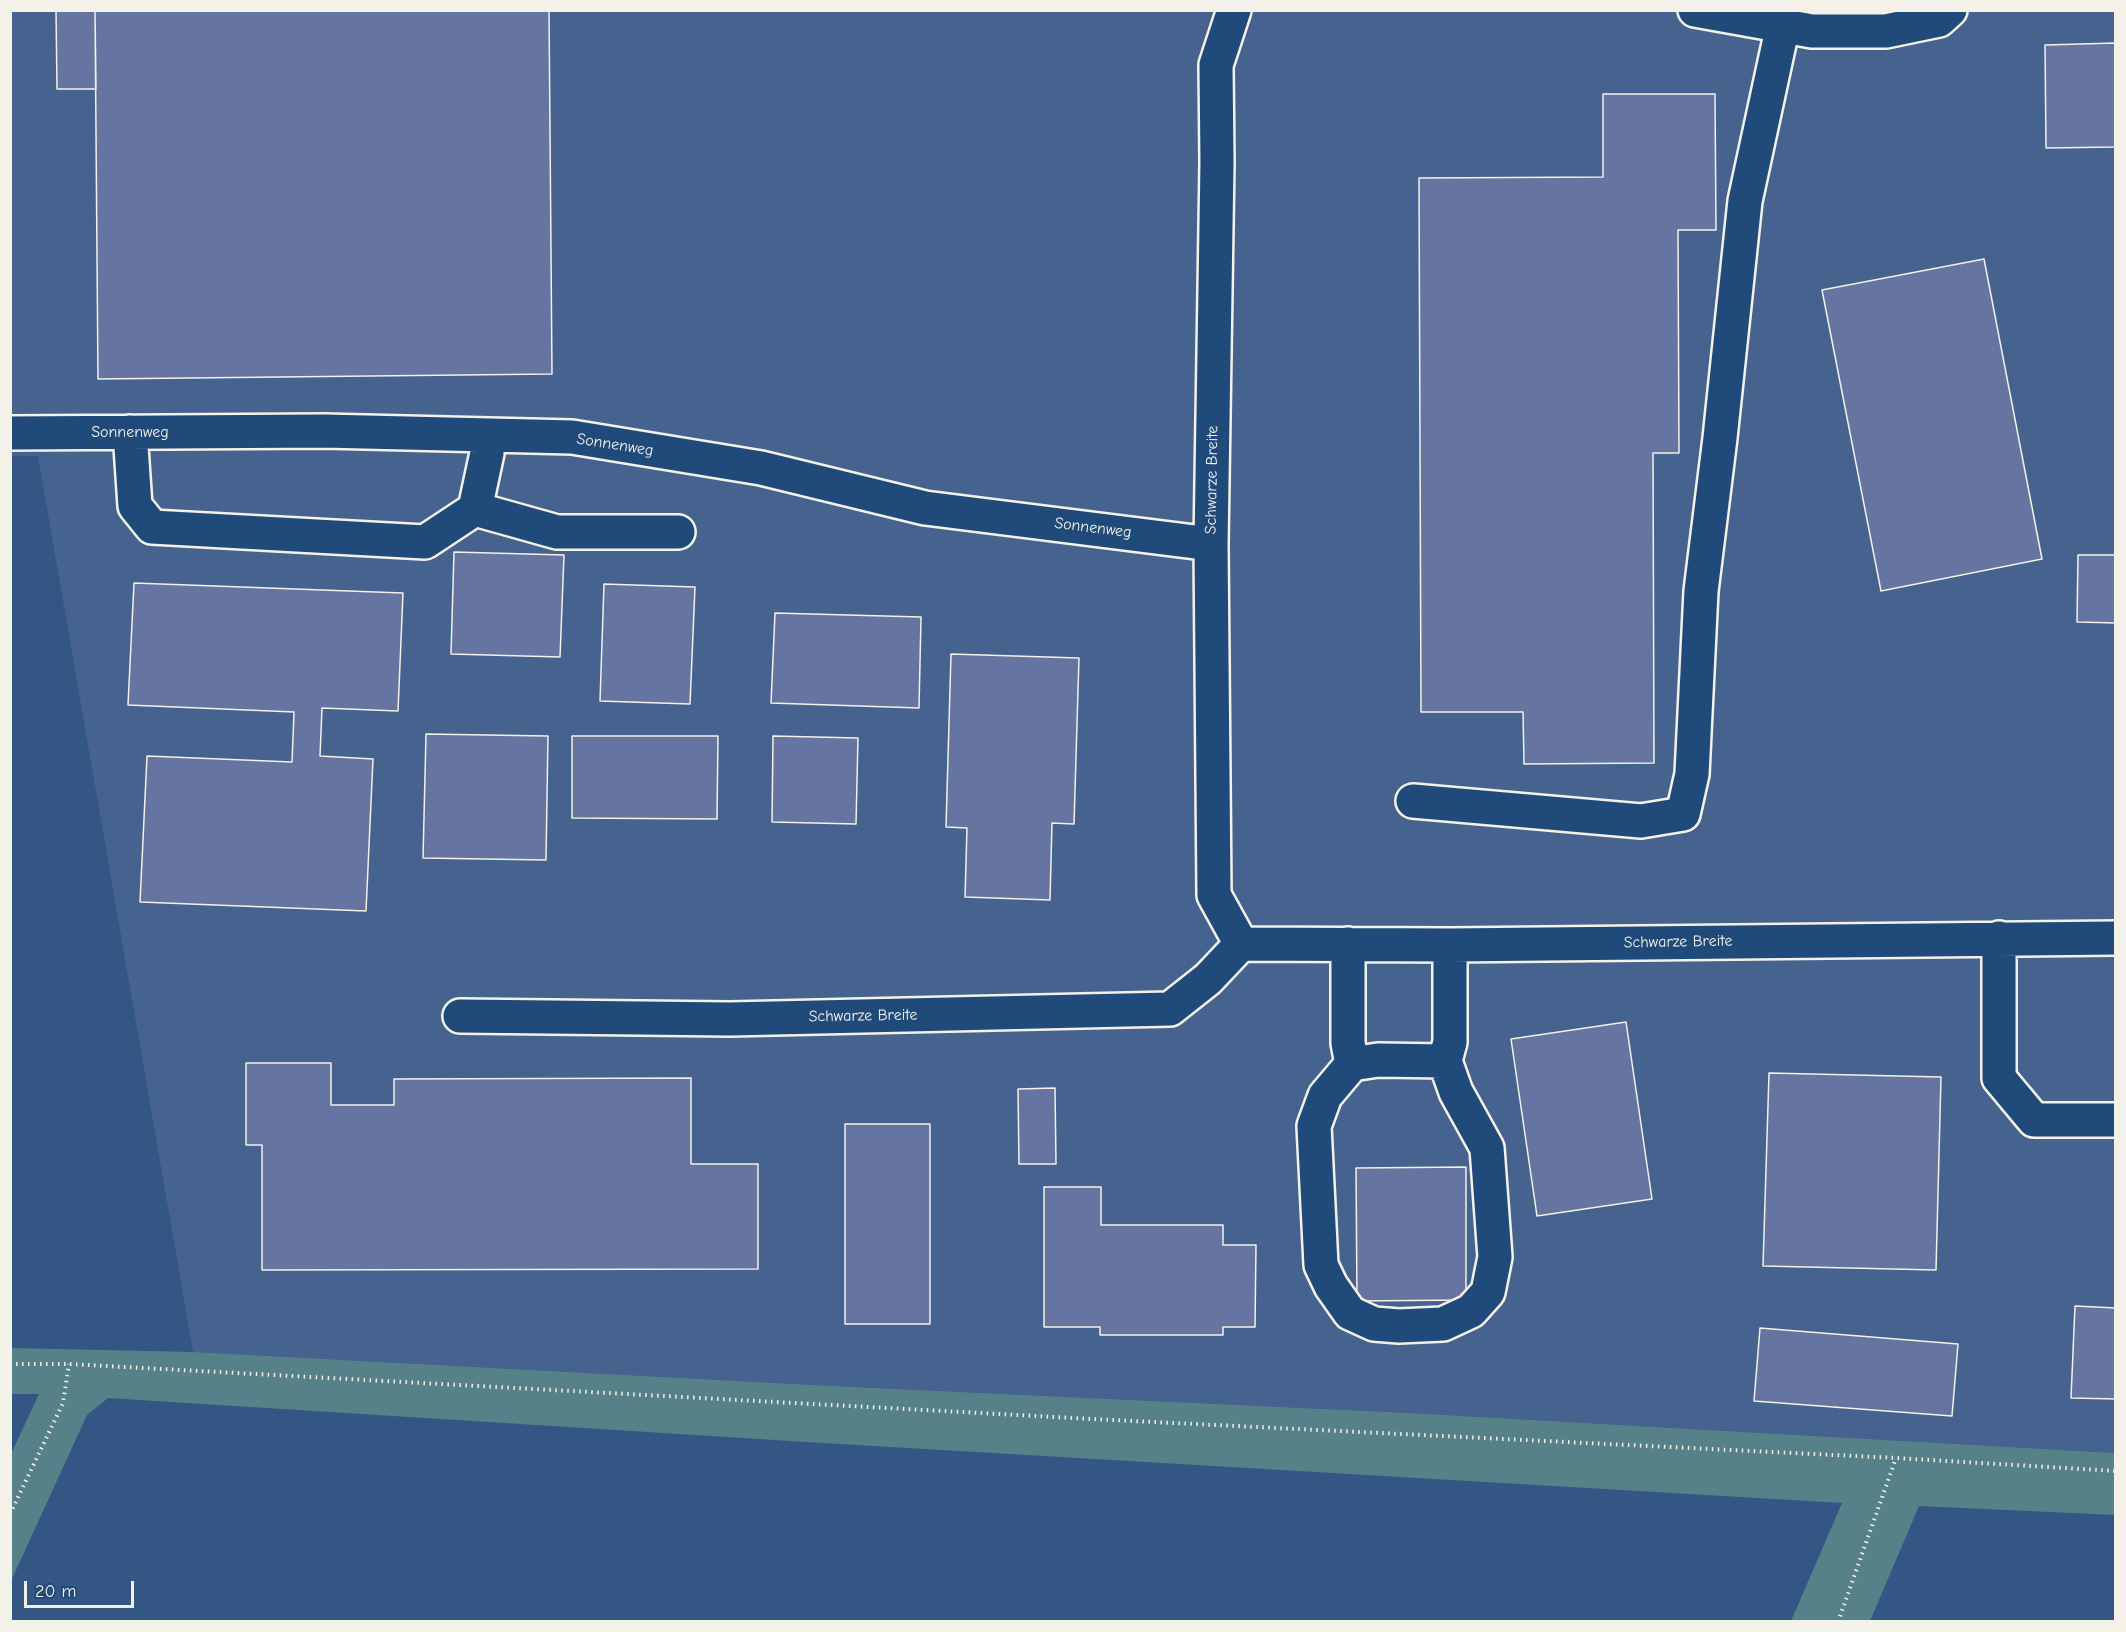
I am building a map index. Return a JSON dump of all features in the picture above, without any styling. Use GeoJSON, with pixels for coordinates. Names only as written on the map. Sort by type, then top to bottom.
{"type":"FeatureCollection","features":[{"type":"Feature","properties":{"kind":"street","name":"Schwarze Breite"},"geometry":{"type":"LineString","coordinates":[[1234,10],[1216,65],[1217,162],[1211,544],[1214,895],[1241,944]]}},
{"type":"Feature","properties":{"kind":"street"},"geometry":{"type":"LineString","coordinates":[[1695,10],[1812,31],[1886,31],[1939,20],[1950,10]]}},
{"type":"Feature","properties":{"kind":"street"},"geometry":{"type":"LineString","coordinates":[[1413,801],[1641,821],[1683,814],[1692,774],[1701,591],[1745,201],[1783,25]]}},
{"type":"Feature","properties":{"kind":"street","name":"Sonnenweg"},"geometry":{"type":"LineString","coordinates":[[10,433],[324,431],[572,437],[762,468],[925,508],[1211,544]]}},
{"type":"Feature","properties":{"kind":"street"},"geometry":{"type":"LineString","coordinates":[[130,432],[135,506],[152,527],[425,542],[475,509],[487,453]]}},
{"type":"Feature","properties":{"kind":"street"},"geometry":{"type":"LineString","coordinates":[[475,509],[557,532],[678,532]]}},
{"type":"Feature","properties":{"kind":"street"},"geometry":{"type":"LineString","coordinates":[[2000,938],[1999,1078],[2034,1120],[2115,1120]]}},
{"type":"Feature","properties":{"kind":"street","name":"Schwarze Breite"},"geometry":{"type":"LineString","coordinates":[[460,1016],[730,1019],[1170,1010],[1208,979],[1241,944],[1450,945],[2115,938]]}},
{"type":"Feature","properties":{"kind":"street"},"geometry":{"type":"LineString","coordinates":[[1348,944],[1348,1043],[1352,1064]]}},
{"type":"Feature","properties":{"kind":"street"},"geometry":{"type":"LineString","coordinates":[[1445,1061],[1378,1060],[1352,1064],[1325,1096],[1314,1126],[1321,1265],[1331,1286],[1350,1313],[1374,1324],[1399,1326],[1443,1324],[1471,1311],[1488,1292],[1495,1257],[1487,1148],[1456,1092],[1445,1061],[1450,1042],[1450,945]]}},
{"type":"Feature","properties":{"kind":"path"},"geometry":{"type":"LineString","coordinates":[[10,1364],[69,1364],[1104,1420],[1896,1458],[2115,1471]]}},
{"type":"Feature","properties":{"kind":"path"},"geometry":{"type":"LineString","coordinates":[[10,1514],[63,1403],[69,1364]]}},
{"type":"Feature","properties":{"kind":"path"},"geometry":{"type":"LineString","coordinates":[[1838,1622],[1896,1458]]}},
{"type":"Feature","properties":{"kind":"shaded area"},"geometry":{"type":"Polygon","coordinates":[[[10,11],[2115,11],[2115,1453],[1409,1413],[832,1386],[193,1352],[38,456],[11,456],[10,11]]]}},
{"type":"Feature","properties":{"kind":"green space"},"geometry":{"type":"Polygon","coordinates":[[[11,1348],[193,1352],[832,1386],[1409,1413],[2115,1453],[2115,1515],[1919,1506],[1870,1621],[1791,1621],[1842,1503],[108,1398],[87,1415],[11,1581],[11,1454],[39,1394],[11,1394],[11,1348]]]}},
{"type":"Feature","properties":{"kind":"building"},"geometry":{"type":"Polygon","coordinates":[[[56,10],[95,10],[96,89],[57,89],[56,10]]]}},
{"type":"Feature","properties":{"kind":"building"},"geometry":{"type":"Polygon","coordinates":[[[95,10],[549,10],[552,374],[98,379],[95,10]]]}},
{"type":"Feature","properties":{"kind":"building"},"geometry":{"type":"Polygon","coordinates":[[[2115,43],[2116,147],[2046,148],[2045,45],[2115,43]]]}},
{"type":"Feature","properties":{"kind":"building"},"geometry":{"type":"Polygon","coordinates":[[[1603,94],[1715,94],[1716,230],[1678,230],[1679,453],[1653,453],[1654,763],[1524,764],[1523,712],[1421,712],[1419,178],[1603,177],[1603,94]]]}},
{"type":"Feature","properties":{"kind":"building"},"geometry":{"type":"Polygon","coordinates":[[[1984,259],[2042,559],[1881,591],[1822,290],[1984,259]]]}},
{"type":"Feature","properties":{"kind":"building"},"geometry":{"type":"Polygon","coordinates":[[[454,552],[564,555],[560,657],[451,654],[454,552]]]}},
{"type":"Feature","properties":{"kind":"building"},"geometry":{"type":"Polygon","coordinates":[[[2078,555],[2116,555],[2116,623],[2077,622],[2078,555]]]}},
{"type":"Feature","properties":{"kind":"building"},"geometry":{"type":"Polygon","coordinates":[[[134,583],[403,593],[398,711],[322,708],[320,756],[373,759],[366,911],[140,902],[147,756],[292,762],[294,712],[128,705],[134,583]]]}},
{"type":"Feature","properties":{"kind":"building"},"geometry":{"type":"Polygon","coordinates":[[[604,584],[695,587],[690,704],[600,701],[604,584]]]}},
{"type":"Feature","properties":{"kind":"building"},"geometry":{"type":"Polygon","coordinates":[[[775,613],[921,617],[919,708],[771,703],[775,613]]]}},
{"type":"Feature","properties":{"kind":"building"},"geometry":{"type":"Polygon","coordinates":[[[951,654],[1079,658],[1074,824],[1052,823],[1050,900],[965,897],[967,828],[946,827],[951,654]]]}},
{"type":"Feature","properties":{"kind":"building"},"geometry":{"type":"Polygon","coordinates":[[[426,734],[548,736],[546,860],[423,858],[426,734]]]}},
{"type":"Feature","properties":{"kind":"building"},"geometry":{"type":"Polygon","coordinates":[[[572,736],[718,736],[717,819],[572,818],[572,736]]]}},
{"type":"Feature","properties":{"kind":"building"},"geometry":{"type":"Polygon","coordinates":[[[773,736],[858,738],[856,824],[772,822],[773,736]]]}},
{"type":"Feature","properties":{"kind":"building"},"geometry":{"type":"Polygon","coordinates":[[[1626,1022],[1652,1199],[1537,1216],[1511,1039],[1626,1022]]]}},
{"type":"Feature","properties":{"kind":"building"},"geometry":{"type":"Polygon","coordinates":[[[246,1063],[331,1063],[331,1105],[394,1105],[394,1079],[691,1078],[691,1164],[758,1164],[758,1269],[262,1270],[262,1145],[246,1145],[246,1063]]]}},
{"type":"Feature","properties":{"kind":"building"},"geometry":{"type":"Polygon","coordinates":[[[1769,1073],[1941,1077],[1936,1270],[1763,1266],[1769,1073]]]}},
{"type":"Feature","properties":{"kind":"building"},"geometry":{"type":"Polygon","coordinates":[[[1055,1088],[1056,1164],[1019,1164],[1018,1089],[1055,1088]]]}},
{"type":"Feature","properties":{"kind":"building"},"geometry":{"type":"Polygon","coordinates":[[[845,1124],[930,1124],[930,1324],[845,1324],[845,1124]]]}},
{"type":"Feature","properties":{"kind":"building"},"geometry":{"type":"Polygon","coordinates":[[[1466,1167],[1466,1300],[1357,1301],[1356,1168],[1466,1167]]]}},
{"type":"Feature","properties":{"kind":"building"},"geometry":{"type":"Polygon","coordinates":[[[1044,1187],[1101,1187],[1101,1225],[1223,1225],[1223,1245],[1256,1245],[1255,1327],[1223,1327],[1223,1335],[1100,1335],[1100,1327],[1044,1327],[1044,1187]]]}},
{"type":"Feature","properties":{"kind":"building"},"geometry":{"type":"Polygon","coordinates":[[[2075,1306],[2116,1308],[2116,1399],[2071,1398],[2075,1306]]]}},
{"type":"Feature","properties":{"kind":"building"},"geometry":{"type":"Polygon","coordinates":[[[1760,1328],[1958,1344],[1952,1416],[1754,1401],[1760,1328]]]}}]}
